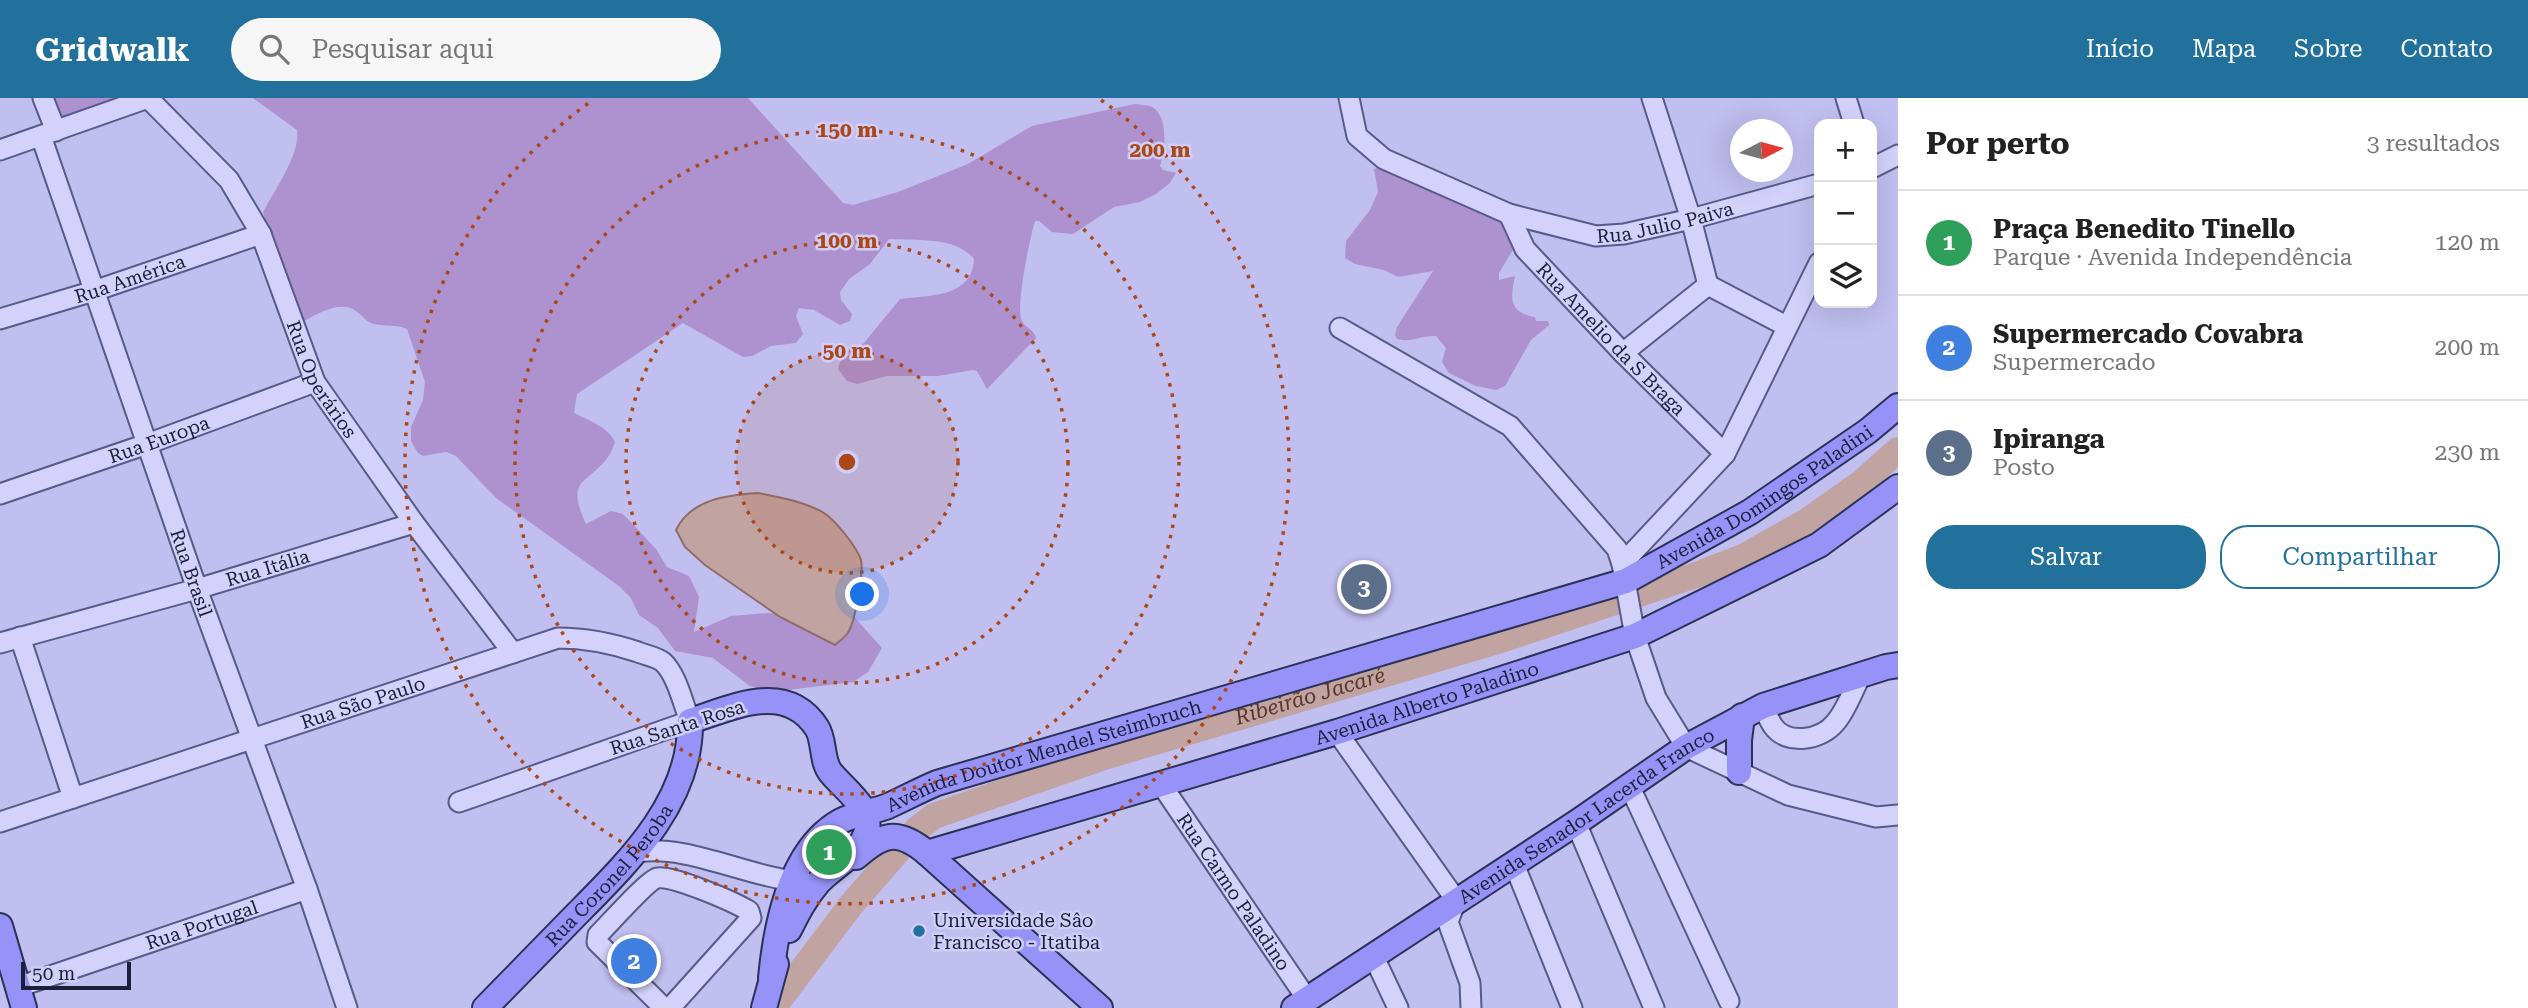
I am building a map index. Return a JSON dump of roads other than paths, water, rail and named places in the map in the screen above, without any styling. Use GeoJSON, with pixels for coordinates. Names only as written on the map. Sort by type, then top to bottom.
{"type":"FeatureCollection","features":[{"type":"Feature","properties":{"kind":"main road","name":"Avenida Domingos Paladini"},"geometry":{"type":"LineString","coordinates":[[1625,578],[1751,512],[1868,431],[1898,406]]}},
{"type":"Feature","properties":{"kind":"main road","name":"Avenida Alberto Paladino"},"geometry":{"type":"LineString","coordinates":[[924,851],[1337,732],[1635,631],[1819,545],[1898,487]]}},
{"type":"Feature","properties":{"kind":"main road","name":"Avenida Doutor Mendel Steimbruch"},"geometry":{"type":"LineString","coordinates":[[771,978],[774,951],[793,881],[803,860],[857,803],[890,805],[937,783],[1625,578]]}},
{"type":"Feature","properties":{"kind":"main road","name":"Avenida Senador Lacerda Franco"},"geometry":{"type":"LineString","coordinates":[[1300,1004],[1576,823],[1686,747],[1753,711],[1898,665]]}},
{"type":"Feature","properties":{"kind":"main road","name":"Rua Santa Rosa"},"geometry":{"type":"LineString","coordinates":[[690,721],[751,702],[775,700],[792,705],[803,711],[818,730],[828,771],[857,803]]}},
{"type":"Feature","properties":{"kind":"main road"},"geometry":{"type":"LineString","coordinates":[[1739,772],[1739,740],[1753,711]]}},
{"type":"Feature","properties":{"kind":"main road","name":"Rua Coronel Peroba"},"geometry":{"type":"LineString","coordinates":[[485,1008],[638,852],[666,807],[686,765],[691,739],[690,721]]}},
{"type":"Feature","properties":{"kind":"main road"},"geometry":{"type":"LineString","coordinates":[[764,1008],[771,978],[797,912],[857,848],[868,828],[857,803]]}},
{"type":"Feature","properties":{"kind":"main road"},"geometry":{"type":"LineString","coordinates":[[825,882],[875,841],[884,837],[909,841],[924,851],[1100,1008]]}},
{"type":"Feature","properties":{"kind":"main road"},"geometry":{"type":"LineString","coordinates":[[0,926],[21,998]]}},
{"type":"Feature","properties":{"kind":"street","name":"Rua Brasil"},"geometry":{"type":"LineString","coordinates":[[43,98],[49,133],[94,291],[197,589],[307,889],[346,1008]]}},
{"type":"Feature","properties":{"kind":"street"},"geometry":{"type":"LineString","coordinates":[[0,150],[148,98]]}},
{"type":"Feature","properties":{"kind":"street","name":"Rua Operários"},"geometry":{"type":"LineString","coordinates":[[148,98],[229,180],[261,234],[315,382],[414,523],[513,653]]}},
{"type":"Feature","properties":{"kind":"street","name":"Rua Julio Paiva"},"geometry":{"type":"LineString","coordinates":[[1349,98],[1357,136],[1384,159],[1509,214],[1596,236],[1624,234],[1691,219],[1814,185]]}},
{"type":"Feature","properties":{"kind":"street"},"geometry":{"type":"LineString","coordinates":[[1652,98],[1691,219],[1708,285],[1786,326]]}},
{"type":"Feature","properties":{"kind":"street"},"geometry":{"type":"LineString","coordinates":[[1846,98],[1852,119]]}},
{"type":"Feature","properties":{"kind":"street"},"geometry":{"type":"LineString","coordinates":[[1877,166],[1898,155]]}},
{"type":"Feature","properties":{"kind":"street","name":"Rua Amelio da S Braga"},"geometry":{"type":"LineString","coordinates":[[1509,214],[1525,249],[1623,353],[1725,454]]}},
{"type":"Feature","properties":{"kind":"street","name":"Rua América"},"geometry":{"type":"LineString","coordinates":[[0,319],[94,291],[261,234]]}},
{"type":"Feature","properties":{"kind":"street"},"geometry":{"type":"LineString","coordinates":[[1625,578],[1725,454],[1814,273]]}},
{"type":"Feature","properties":{"kind":"street"},"geometry":{"type":"LineString","coordinates":[[1623,353],[1708,285]]}},
{"type":"Feature","properties":{"kind":"street"},"geometry":{"type":"LineString","coordinates":[[1340,328],[1510,426],[1618,549],[1635,631],[1656,698],[1686,747],[1788,795],[1876,817],[1898,815]]}},
{"type":"Feature","properties":{"kind":"street","name":"Rua Europa"},"geometry":{"type":"LineString","coordinates":[[0,494],[147,444],[315,382]]}},
{"type":"Feature","properties":{"kind":"street","name":"Rua Itália"},"geometry":{"type":"LineString","coordinates":[[0,643],[197,589],[414,523]]}},
{"type":"Feature","properties":{"kind":"street"},"geometry":{"type":"LineString","coordinates":[[20,637],[73,798]]}},
{"type":"Feature","properties":{"kind":"street","name":"Rua São Paulo"},"geometry":{"type":"LineString","coordinates":[[0,822],[558,638],[583,638],[610,643],[663,662],[673,678],[690,721]]}},
{"type":"Feature","properties":{"kind":"street"},"geometry":{"type":"LineString","coordinates":[[1753,711],[1786,737],[1799,739],[1823,734],[1836,722],[1861,675]]}},
{"type":"Feature","properties":{"kind":"street","name":"Rua Santa Rosa"},"geometry":{"type":"LineString","coordinates":[[459,802],[690,721]]}},
{"type":"Feature","properties":{"kind":"street"},"geometry":{"type":"LineString","coordinates":[[1337,732],[1456,900],[1448,922],[1470,984],[1471,1008]]}},
{"type":"Feature","properties":{"kind":"street","name":"Rua Carmo Paladino"},"geometry":{"type":"LineString","coordinates":[[1161,784],[1300,1004]]}},
{"type":"Feature","properties":{"kind":"street"},"geometry":{"type":"LineString","coordinates":[[1629,785],[1728,1001]]}},
{"type":"Feature","properties":{"kind":"street"},"geometry":{"type":"LineString","coordinates":[[666,807],[673,851]]}},
{"type":"Feature","properties":{"kind":"street"},"geometry":{"type":"LineString","coordinates":[[1576,823],[1654,1008]]}},
{"type":"Feature","properties":{"kind":"street"},"geometry":{"type":"LineString","coordinates":[[638,852],[656,849],[673,851],[754,874],[793,881],[825,882]]}},
{"type":"Feature","properties":{"kind":"street"},"geometry":{"type":"LineString","coordinates":[[1514,864],[1572,1008]]}},
{"type":"Feature","properties":{"kind":"street"},"geometry":{"type":"LineString","coordinates":[[732,900],[754,874]]}},
{"type":"Feature","properties":{"kind":"street"},"geometry":{"type":"LineString","coordinates":[[664,1008],[597,942],[598,935],[657,878],[666,878],[732,900],[749,911],[751,918],[670,1008]]}},
{"type":"Feature","properties":{"kind":"street","name":"Rua Portugal"},"geometry":{"type":"LineString","coordinates":[[21,998],[307,889]]}},
{"type":"Feature","properties":{"kind":"street"},"geometry":{"type":"LineString","coordinates":[[1373,955],[1398,1008]]}},
{"type":"Feature","properties":{"kind":"waterway","name":"Ribeirão Jacaré"},"geometry":{"type":"LineString","coordinates":[[773,1008],[851,905],[917,829],[934,816],[1107,756],[1501,640],[1696,575],[1745,556],[1807,521],[1862,482],[1898,450]]}},
{"type":"Feature","properties":{"kind":"place","name":"Ipiranga"},"geometry":{"type":"Point","coordinates":[1364,587]}},
{"type":"Feature","properties":{"kind":"place","name":"Praça Benedito Tinello"},"geometry":{"type":"Point","coordinates":[829,852]}},
{"type":"Feature","properties":{"kind":"place","name":"Universidade Sâo Francisco - Itatiba"},"geometry":{"type":"Point","coordinates":[919,931]}},
{"type":"Feature","properties":{"kind":"place","name":"Supermercado Covabra"},"geometry":{"type":"Point","coordinates":[634,961]}}]}
